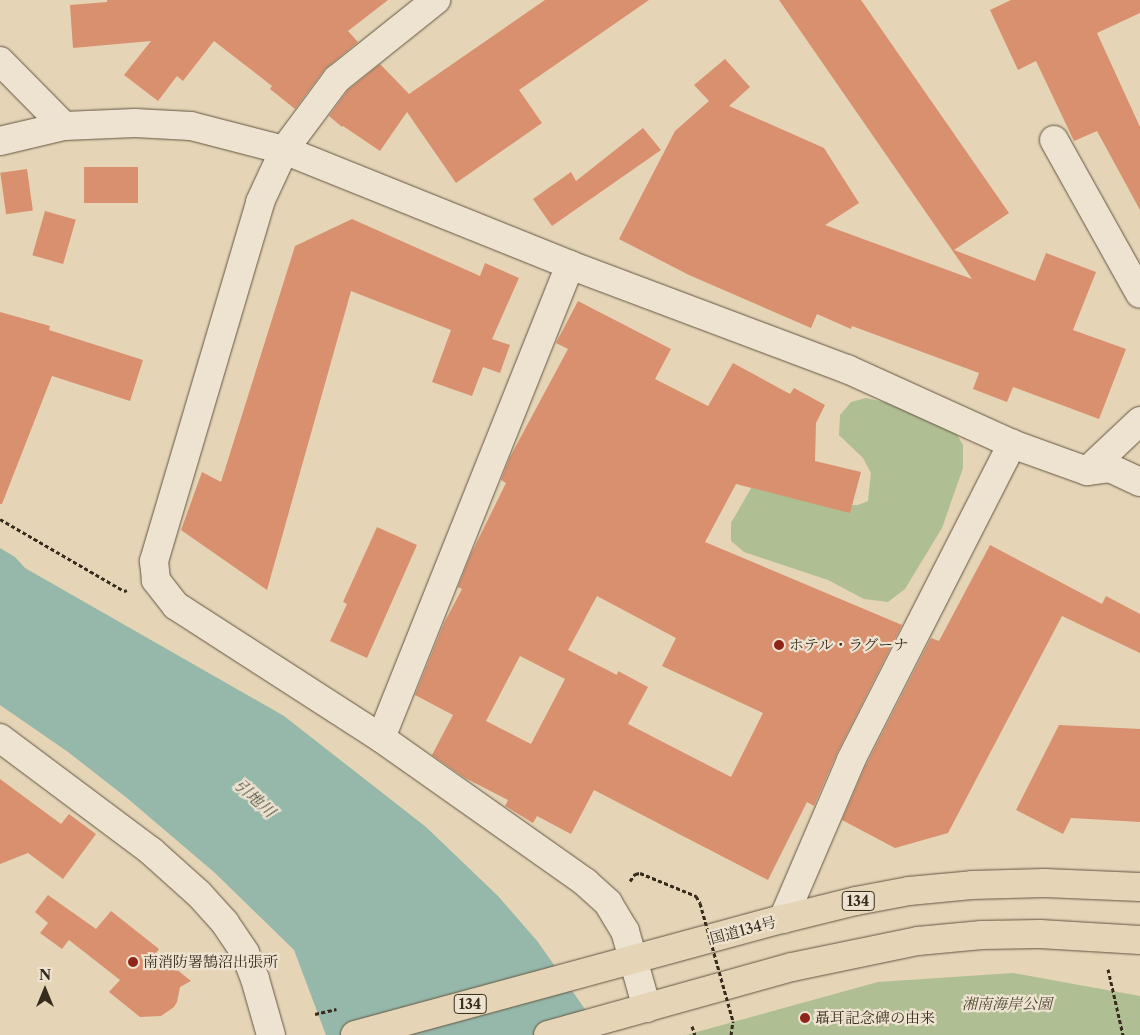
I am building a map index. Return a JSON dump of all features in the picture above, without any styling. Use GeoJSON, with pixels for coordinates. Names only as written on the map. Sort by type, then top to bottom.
{"type":"FeatureCollection","features":[{"type":"Feature","properties":{"kind":"highway","name":"国道134号"},"geometry":{"type":"LineString","coordinates":[[355,1035],[782,919],[909,892],[972,885],[1045,883],[1140,887]]}},
{"type":"Feature","properties":{"kind":"highway"},"geometry":{"type":"LineString","coordinates":[[548,1035],[792,967],[918,941],[982,935],[1040,934],[1140,940]]}},
{"type":"Feature","properties":{"kind":"street"},"geometry":{"type":"LineString","coordinates":[[436,0],[337,79],[284,150],[257,212],[154,561],[156,580],[176,606],[381,738],[586,882],[608,902],[625,931],[647,1008]]}},
{"type":"Feature","properties":{"kind":"street"},"geometry":{"type":"LineString","coordinates":[[0,61],[64,126]]}},
{"type":"Feature","properties":{"kind":"street"},"geometry":{"type":"LineString","coordinates":[[0,141],[64,126],[135,123],[191,126],[284,150],[570,266],[847,369],[1012,444],[1087,471],[1110,468],[1140,482]]}},
{"type":"Feature","properties":{"kind":"street"},"geometry":{"type":"LineString","coordinates":[[1054,140],[1140,294]]}},
{"type":"Feature","properties":{"kind":"street"},"geometry":{"type":"LineString","coordinates":[[381,738],[570,266]]}},
{"type":"Feature","properties":{"kind":"street"},"geometry":{"type":"LineString","coordinates":[[1087,471],[1140,421]]}},
{"type":"Feature","properties":{"kind":"street"},"geometry":{"type":"LineString","coordinates":[[782,919],[851,760],[1012,444]]}},
{"type":"Feature","properties":{"kind":"street"},"geometry":{"type":"LineString","coordinates":[[0,738],[151,851],[199,894],[219,916],[245,953],[256,979],[272,1035]]}},
{"type":"Feature","properties":{"kind":"path"},"geometry":{"type":"LineString","coordinates":[[0,519],[124,591],[156,580]]}},
{"type":"Feature","properties":{"kind":"path"},"geometry":{"type":"LineString","coordinates":[[630,883],[631,877],[640,873],[696,896],[700,902],[733,1020],[731,1035]]}},
{"type":"Feature","properties":{"kind":"path"},"geometry":{"type":"LineString","coordinates":[[1108,968],[1123,1035]]}},
{"type":"Feature","properties":{"kind":"green space"},"geometry":{"type":"Polygon","coordinates":[[[866,398],[905,407],[956,433],[963,445],[963,468],[942,528],[905,589],[888,602],[864,599],[828,580],[744,552],[731,541],[731,523],[753,485],[840,505],[858,505],[868,501],[871,473],[863,458],[839,435],[840,415],[851,402],[866,398]]]}},
{"type":"Feature","properties":{"kind":"green space","name":"湘南海岸公園"},"geometry":{"type":"Polygon","coordinates":[[[1013,973],[1140,996],[1140,1035],[686,1035],[878,982],[1013,973]]]}},
{"type":"Feature","properties":{"kind":"water","name":"引地川"},"geometry":{"type":"Polygon","coordinates":[[[0,548],[15,557],[25,568],[284,716],[426,827],[498,896],[538,942],[587,1012],[599,1035],[326,1035],[294,950],[215,873],[127,798],[68,752],[0,705],[0,548]]]}},
{"type":"Feature","properties":{"kind":"building"},"geometry":{"type":"Polygon","coordinates":[[[107,0],[388,0],[348,31],[358,42],[325,69],[295,109],[270,89],[272,86],[214,41],[183,81],[177,76],[158,101],[124,75],[151,41],[73,48],[70,5],[107,2],[107,0]]]}},
{"type":"Feature","properties":{"kind":"building"},"geometry":{"type":"Polygon","coordinates":[[[545,0],[649,0],[519,90],[542,123],[456,183],[407,112],[380,151],[342,127],[329,116],[348,90],[380,64],[409,94],[545,0]]]}},
{"type":"Feature","properties":{"kind":"building"},"geometry":{"type":"Polygon","coordinates":[[[779,0],[861,0],[1009,213],[954,250],[1035,281],[1046,253],[1096,272],[1073,330],[1126,349],[1099,419],[1013,387],[1007,402],[973,389],[979,373],[852,326],[851,329],[817,314],[811,328],[689,275],[619,239],[675,131],[709,101],[694,85],[725,59],[750,87],[729,106],[824,148],[859,203],[825,225],[972,279],[779,0]]]}},
{"type":"Feature","properties":{"kind":"building"},"geometry":{"type":"Polygon","coordinates":[[[1011,0],[1140,0],[1140,13],[1097,33],[1140,127],[1140,210],[1097,131],[1074,141],[1036,61],[1018,70],[990,10],[1011,0]]]}},
{"type":"Feature","properties":{"kind":"building"},"geometry":{"type":"Polygon","coordinates":[[[643,128],[661,150],[552,226],[533,199],[571,172],[576,181],[643,128]]]}},
{"type":"Feature","properties":{"kind":"building"},"geometry":{"type":"Polygon","coordinates":[[[84,167],[138,167],[138,203],[84,203],[84,167]]]}},
{"type":"Feature","properties":{"kind":"building"},"geometry":{"type":"Polygon","coordinates":[[[27,169],[33,211],[6,214],[0,173],[27,169]]]}},
{"type":"Feature","properties":{"kind":"building"},"geometry":{"type":"Polygon","coordinates":[[[45,211],[76,220],[63,264],[32,255],[45,211]]]}},
{"type":"Feature","properties":{"kind":"building"},"geometry":{"type":"Polygon","coordinates":[[[352,219],[480,276],[485,263],[519,278],[492,339],[510,345],[500,373],[483,367],[472,396],[432,382],[451,330],[351,291],[267,590],[181,530],[202,472],[221,482],[295,246],[352,219]]]}},
{"type":"Feature","properties":{"kind":"building"},"geometry":{"type":"Polygon","coordinates":[[[578,301],[671,349],[655,379],[708,406],[733,363],[790,394],[794,388],[825,405],[816,423],[815,461],[861,472],[850,513],[736,484],[705,542],[902,625],[837,753],[814,806],[807,802],[768,880],[594,790],[571,834],[537,816],[533,823],[505,806],[508,800],[465,778],[432,755],[453,715],[415,695],[444,623],[462,589],[458,587],[471,554],[506,483],[501,480],[510,457],[568,349],[556,343],[578,301]],[[597,596],[568,650],[617,675],[618,671],[648,687],[628,724],[731,777],[763,713],[662,666],[676,638],[597,596]],[[520,656],[486,721],[531,744],[565,679],[520,656]]]}},
{"type":"Feature","properties":{"kind":"building"},"geometry":{"type":"Polygon","coordinates":[[[0,312],[50,326],[49,330],[143,360],[130,401],[52,376],[2,504],[0,504],[0,312]]]}},
{"type":"Feature","properties":{"kind":"building"},"geometry":{"type":"Polygon","coordinates":[[[377,527],[417,545],[367,658],[330,641],[347,604],[343,602],[377,527]]]}},
{"type":"Feature","properties":{"kind":"building"},"geometry":{"type":"Polygon","coordinates":[[[990,545],[1102,604],[1106,596],[1140,614],[1140,653],[1062,616],[948,833],[895,848],[842,820],[865,767],[931,638],[939,641],[990,545]]]}},
{"type":"Feature","properties":{"kind":"building"},"geometry":{"type":"Polygon","coordinates":[[[1059,725],[1140,729],[1140,822],[1071,818],[1063,834],[1016,810],[1059,725]]]}},
{"type":"Feature","properties":{"kind":"building"},"geometry":{"type":"Polygon","coordinates":[[[0,779],[61,824],[69,814],[96,834],[63,879],[28,853],[0,864],[0,779]]]}},
{"type":"Feature","properties":{"kind":"building","name":"南消防署鵠沼出張所"},"geometry":{"type":"Polygon","coordinates":[[[48,895],[96,929],[111,911],[159,949],[156,953],[191,981],[180,987],[174,1007],[161,1016],[140,1017],[109,992],[120,980],[69,940],[62,949],[40,933],[48,923],[35,912],[48,895]]]}},
{"type":"Feature","properties":{"kind":"place","name":"ホテル・ラグーナ"},"geometry":{"type":"Point","coordinates":[779,645]}},
{"type":"Feature","properties":{"kind":"place","name":"南消防署鵠沼出張所"},"geometry":{"type":"Point","coordinates":[133,962]}},
{"type":"Feature","properties":{"kind":"place","name":"聶耳記念碑の由来"},"geometry":{"type":"Point","coordinates":[805,1018]}}]}
